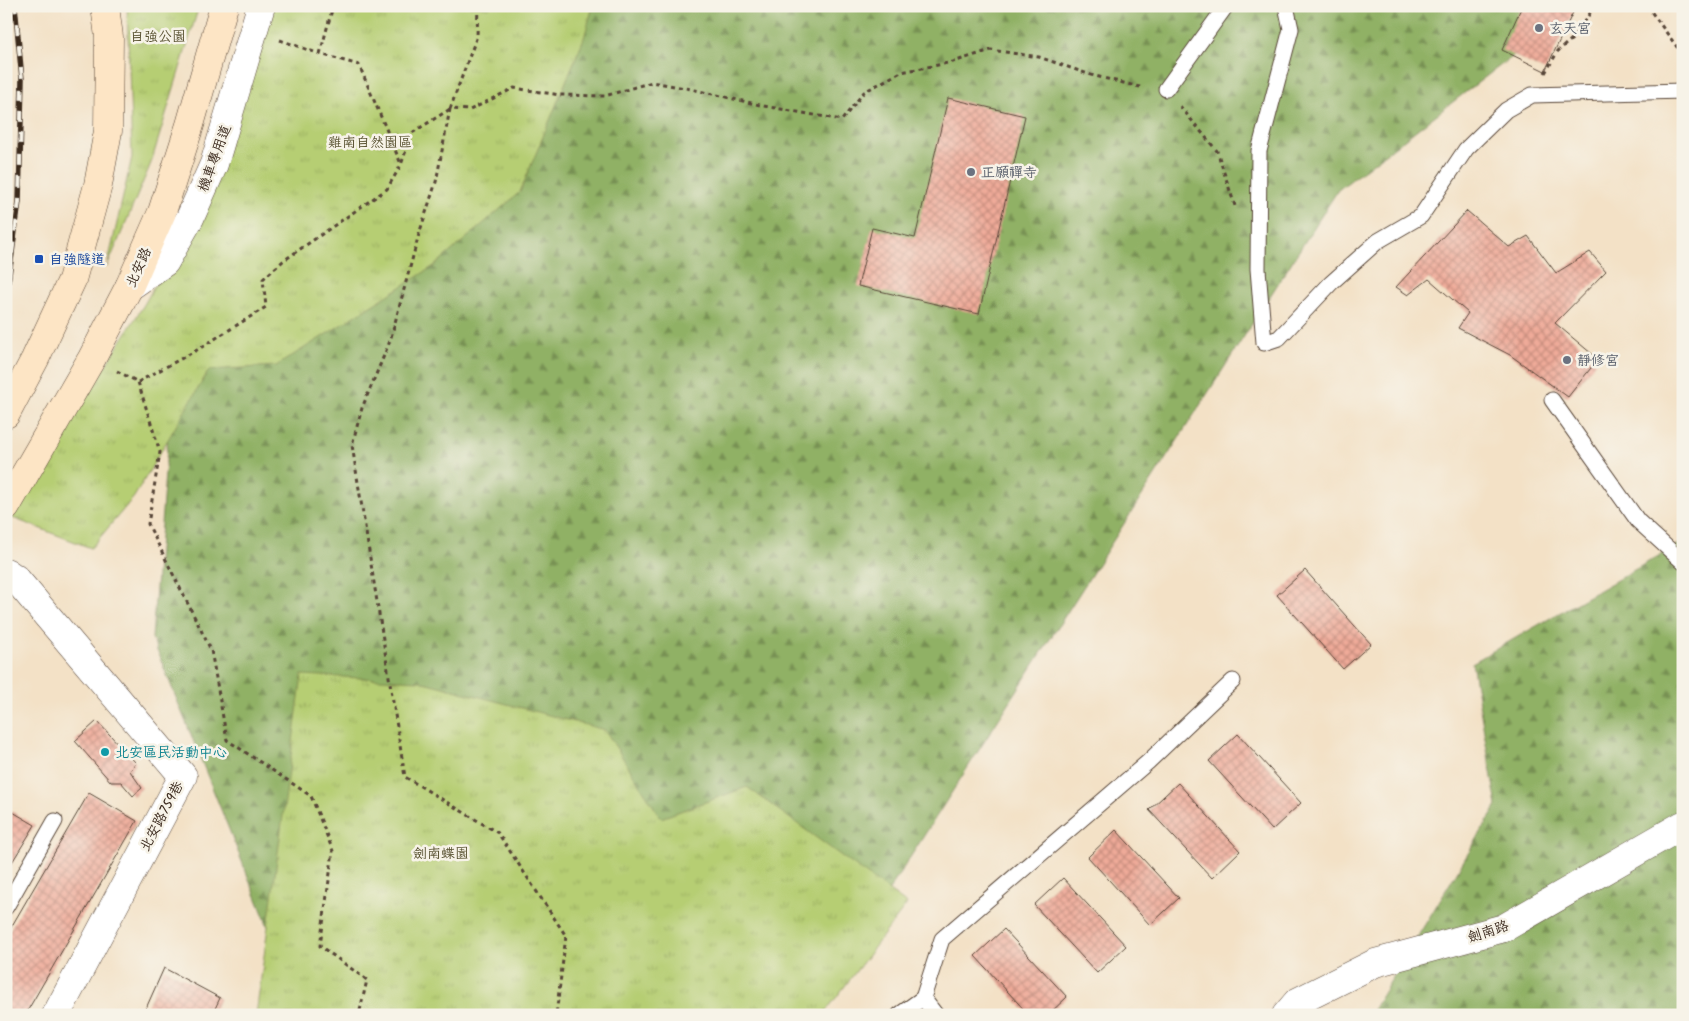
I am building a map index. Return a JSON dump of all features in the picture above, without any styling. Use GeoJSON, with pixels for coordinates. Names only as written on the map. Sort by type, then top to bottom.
{"type":"FeatureCollection","features":[{"type":"Feature","properties":{"kind":"main road"},"geometry":{"type":"LineString","coordinates":[[6,414],[36,359],[72,280],[98,185],[108,131],[109,37],[105,6]]}},
{"type":"Feature","properties":{"kind":"main road","name":"北安路"},"geometry":{"type":"LineString","coordinates":[[6,507],[92,358],[129,287],[162,212],[190,125],[224,6]]}},
{"type":"Feature","properties":{"kind":"street","name":"機車專用道"},"geometry":{"type":"LineString","coordinates":[[129,287],[164,262],[190,218],[214,164],[257,18]]}},
{"type":"Feature","properties":{"kind":"street","name":"北安路759巷"},"geometry":{"type":"LineString","coordinates":[[6,572],[16,579],[183,776],[56,1015]]}},
{"type":"Feature","properties":{"kind":"street","name":"劍南路"},"geometry":{"type":"LineString","coordinates":[[1286,1015],[1297,1002],[1375,963],[1504,928],[1683,825]]}},
{"type":"Feature","properties":{"kind":"lane"},"geometry":{"type":"LineString","coordinates":[[1166,89],[1226,6]]}},
{"type":"Feature","properties":{"kind":"lane"},"geometry":{"type":"LineString","coordinates":[[1286,6],[1291,29],[1259,151],[1258,268],[1264,343],[1279,338],[1331,283],[1378,241],[1422,216],[1466,149],[1506,110],[1532,95],[1683,91]]}},
{"type":"Feature","properties":{"kind":"lane"},"geometry":{"type":"LineString","coordinates":[[1552,400],[1638,521],[1683,562]]}},
{"type":"Feature","properties":{"kind":"lane"},"geometry":{"type":"LineString","coordinates":[[899,1015],[923,998],[942,939],[1148,762],[1233,681]]}},
{"type":"Feature","properties":{"kind":"lane"},"geometry":{"type":"LineString","coordinates":[[6,907],[55,821]]}},
{"type":"Feature","properties":{"kind":"lane"},"geometry":{"type":"LineString","coordinates":[[923,998],[936,1015]]}},
{"type":"Feature","properties":{"kind":"path"},"geometry":{"type":"LineString","coordinates":[[320,54],[333,6]]}},
{"type":"Feature","properties":{"kind":"path"},"geometry":{"type":"LineString","coordinates":[[478,6],[477,36],[450,109],[436,182],[419,234],[390,341],[362,408],[352,445],[405,777],[498,833],[566,936],[556,1015]]}},
{"type":"Feature","properties":{"kind":"path"},"geometry":{"type":"LineString","coordinates":[[1532,95],[1558,51],[1572,38],[1595,6]]}},
{"type":"Feature","properties":{"kind":"path"},"geometry":{"type":"LineString","coordinates":[[1647,6],[1677,48],[1683,44]]}},
{"type":"Feature","properties":{"kind":"path"},"geometry":{"type":"LineString","coordinates":[[257,18],[320,54],[359,65],[401,165]]}},
{"type":"Feature","properties":{"kind":"path"},"geometry":{"type":"LineString","coordinates":[[138,382],[197,350],[266,307],[263,279],[283,261],[387,189],[401,165],[412,133],[450,109],[470,110],[514,88],[560,95],[605,96],[652,82],[764,106],[842,120],[864,92],[901,72],[953,62],[991,50],[1039,57],[1091,75],[1140,88],[1166,89],[1217,151],[1238,215]]}},
{"type":"Feature","properties":{"kind":"path"},"geometry":{"type":"LineString","coordinates":[[92,358],[138,382],[160,452],[148,524],[212,650],[227,740],[311,796],[333,851],[320,946],[367,980],[360,1015]]}},
{"type":"Feature","properties":{"kind":"green space","name":"自強公園"},"geometry":{"type":"Polygon","coordinates":[[[127,6],[199,6],[151,163],[107,267],[132,157],[127,6]]]}},
{"type":"Feature","properties":{"kind":"green space","name":"雞南自然園區"},"geometry":{"type":"Polygon","coordinates":[[[268,6],[593,6],[584,38],[520,192],[434,266],[276,366],[209,370],[134,497],[91,548],[10,517],[145,303],[174,251],[268,6]]]}},
{"type":"Feature","properties":{"kind":"green space"},"geometry":{"type":"Polygon","coordinates":[[[399,6],[1578,6],[1338,190],[886,895],[286,971],[152,638],[175,347],[399,6]]]}},
{"type":"Feature","properties":{"kind":"green space"},"geometry":{"type":"Polygon","coordinates":[[[1683,542],[1683,1015],[1370,1015],[1497,806],[1472,663],[1683,542]]]}},
{"type":"Feature","properties":{"kind":"green space","name":"劍南蝶園"},"geometry":{"type":"Polygon","coordinates":[[[302,675],[420,681],[605,730],[661,818],[747,787],[907,904],[823,1015],[256,1015],[302,675]]]}},
{"type":"Feature","properties":{"kind":"building","name":"玄天宮"},"geometry":{"type":"Polygon","coordinates":[[[1522,6],[1576,6],[1545,71],[1502,50],[1522,6]]]}},
{"type":"Feature","properties":{"kind":"building","name":"正願禪寺"},"geometry":{"type":"Polygon","coordinates":[[[948,98],[1025,116],[979,314],[858,286],[872,228],[915,238],[948,98]]]}},
{"type":"Feature","properties":{"kind":"building","name":"靜修宮"},"geometry":{"type":"Polygon","coordinates":[[[1467,211],[1509,247],[1528,236],[1556,273],[1590,252],[1606,271],[1555,323],[1598,359],[1568,397],[1510,355],[1458,328],[1468,313],[1429,279],[1408,295],[1396,287],[1467,211]]]}},
{"type":"Feature","properties":{"kind":"building"},"geometry":{"type":"Polygon","coordinates":[[[1305,570],[1371,644],[1343,669],[1277,595],[1305,570]]]}},
{"type":"Feature","properties":{"kind":"building","name":"北安區民活動中心"},"geometry":{"type":"Polygon","coordinates":[[[97,721],[136,763],[130,771],[142,788],[133,796],[121,782],[111,782],[75,741],[97,721]]]}},
{"type":"Feature","properties":{"kind":"building"},"geometry":{"type":"Polygon","coordinates":[[[1238,734],[1301,803],[1272,830],[1209,761],[1238,734]]]}},
{"type":"Feature","properties":{"kind":"building"},"geometry":{"type":"Polygon","coordinates":[[[1178,783],[1240,851],[1212,878],[1149,810],[1178,783]]]}},
{"type":"Feature","properties":{"kind":"building"},"geometry":{"type":"Polygon","coordinates":[[[89,793],[137,821],[25,1015],[6,1015],[6,936],[89,793]]]}},
{"type":"Feature","properties":{"kind":"building"},"geometry":{"type":"Polygon","coordinates":[[[6,808],[35,825],[6,872],[6,808]]]}},
{"type":"Feature","properties":{"kind":"building"},"geometry":{"type":"Polygon","coordinates":[[[1116,830],[1179,898],[1150,925],[1088,857],[1116,830]]]}},
{"type":"Feature","properties":{"kind":"building"},"geometry":{"type":"Polygon","coordinates":[[[1063,878],[1126,946],[1097,973],[1034,905],[1063,878]]]}},
{"type":"Feature","properties":{"kind":"building"},"geometry":{"type":"Polygon","coordinates":[[[1004,929],[1067,997],[1048,1015],[1029,1015],[975,956],[1004,929]]]}},
{"type":"Feature","properties":{"kind":"building"},"geometry":{"type":"Polygon","coordinates":[[[164,968],[220,998],[212,1015],[143,1015],[164,968]]]}},
{"type":"Feature","properties":{"kind":"railway"},"geometry":{"type":"LineString","coordinates":[[6,297],[19,202],[22,79],[15,6]]}},
{"type":"Feature","properties":{"kind":"place","name":"玄天宮"},"geometry":{"type":"Point","coordinates":[1539,28]}},
{"type":"Feature","properties":{"kind":"place","name":"正願禪寺"},"geometry":{"type":"Point","coordinates":[971,172]}},
{"type":"Feature","properties":{"kind":"place","name":"自強隧道"},"geometry":{"type":"Point","coordinates":[39,259]}},
{"type":"Feature","properties":{"kind":"place","name":"靜修宮"},"geometry":{"type":"Point","coordinates":[1567,360]}},
{"type":"Feature","properties":{"kind":"place","name":"北安區民活動中心"},"geometry":{"type":"Point","coordinates":[105,752]}}]}
